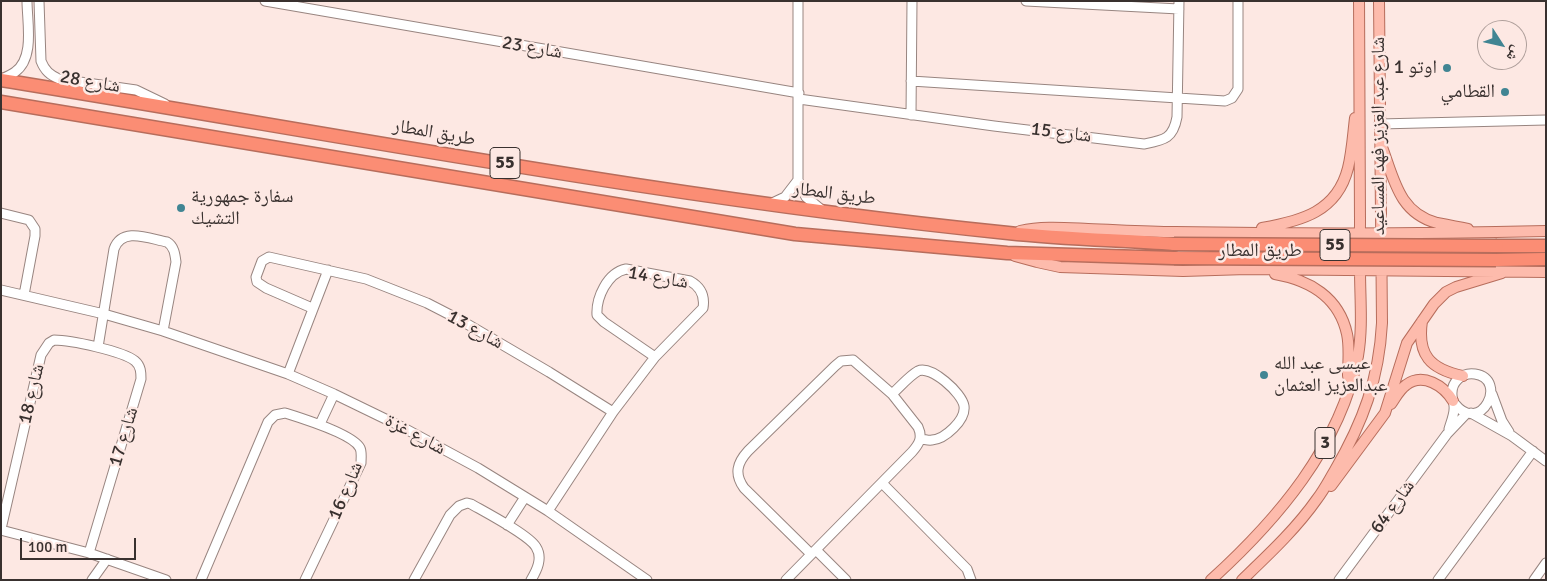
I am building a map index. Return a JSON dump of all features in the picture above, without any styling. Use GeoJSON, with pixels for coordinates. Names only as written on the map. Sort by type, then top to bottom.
{"type":"FeatureCollection","features":[{"type":"Feature","properties":{"kind":"highway","name":"طريق المطار"},"geometry":{"type":"LineString","coordinates":[[1,80],[541,170],[768,205],[1011,234],[1174,244],[1546,246]]}},
{"type":"Feature","properties":{"kind":"highway","name":"طريق المطار"},"geometry":{"type":"LineString","coordinates":[[1,102],[795,234],[1007,253],[1174,258],[1546,260]]}},
{"type":"Feature","properties":{"kind":"highway"},"geometry":{"type":"LineString","coordinates":[[422,171],[416,163],[424,157],[511,170],[541,170]]}},
{"type":"Feature","properties":{"kind":"main road","name":"شارع عبد العزيز فهد المساعيد"},"geometry":{"type":"LineString","coordinates":[[1359,1],[1360,270]]}},
{"type":"Feature","properties":{"kind":"main road","name":"شارع عبد العزيز فهد المساعيد"},"geometry":{"type":"LineString","coordinates":[[1379,1],[1380,270]]}},
{"type":"Feature","properties":{"kind":"main road"},"geometry":{"type":"LineString","coordinates":[[1233,233],[1291,223],[1312,215],[1328,204],[1340,188],[1348,168],[1360,75]]}},
{"type":"Feature","properties":{"kind":"main road"},"geometry":{"type":"LineString","coordinates":[[1379,138],[1399,195],[1409,208],[1420,216],[1436,222],[1488,233]]}},
{"type":"Feature","properties":{"kind":"main road","name":"طريق المطار"},"geometry":{"type":"LineString","coordinates":[[1011,234],[1035,228],[1061,227],[1160,232],[1233,233],[1488,233],[1546,231]]}},
{"type":"Feature","properties":{"kind":"main road"},"geometry":{"type":"LineString","coordinates":[[1312,233],[1318,236],[1326,247],[1324,260],[1315,270]]}},
{"type":"Feature","properties":{"kind":"main road"},"geometry":{"type":"LineString","coordinates":[[1429,270],[1424,265],[1421,250],[1428,237],[1434,233]]}},
{"type":"Feature","properties":{"kind":"main road","name":"طريق المطار"},"geometry":{"type":"LineString","coordinates":[[1007,253],[1029,260],[1060,266],[1183,270],[1507,270],[1546,272]]}},
{"type":"Feature","properties":{"kind":"main road","name":"3"},"geometry":{"type":"LineString","coordinates":[[1247,269],[1293,277],[1321,292],[1333,304],[1347,334],[1349,354],[1347,393]]}},
{"type":"Feature","properties":{"kind":"main road","name":"3"},"geometry":{"type":"LineString","coordinates":[[1210,580],[1258,535],[1290,498],[1317,458],[1335,423],[1358,357],[1362,319],[1360,270]]}},
{"type":"Feature","properties":{"kind":"main road","name":"3"},"geometry":{"type":"LineString","coordinates":[[1242,580],[1289,532],[1317,499],[1351,443],[1368,402],[1381,346],[1380,270]]}},
{"type":"Feature","properties":{"kind":"main road"},"geometry":{"type":"LineString","coordinates":[[1385,413],[1407,343],[1434,304],[1452,289],[1507,270]]}},
{"type":"Feature","properties":{"kind":"main road"},"geometry":{"type":"LineString","coordinates":[[1423,319],[1420,339],[1424,352],[1438,367],[1450,373],[1463,376]]}},
{"type":"Feature","properties":{"kind":"main road"},"geometry":{"type":"LineString","coordinates":[[1317,499],[1340,476],[1401,390],[1409,383],[1416,381],[1430,382],[1442,387],[1454,403]]}},
{"type":"Feature","properties":{"kind":"street"},"geometry":{"type":"LineString","coordinates":[[1,80],[16,72],[24,62],[28,37],[27,1]]}},
{"type":"Feature","properties":{"kind":"street","name":"شارع 28"},"geometry":{"type":"LineString","coordinates":[[39,1],[41,61],[45,70],[52,76],[59,79],[136,90],[172,107]]}},
{"type":"Feature","properties":{"kind":"street","name":"شارع 23"},"geometry":{"type":"LineString","coordinates":[[265,1],[799,96]]}},
{"type":"Feature","properties":{"kind":"street"},"geometry":{"type":"LineString","coordinates":[[798,1],[798,180],[806,197],[826,212]]}},
{"type":"Feature","properties":{"kind":"street"},"geometry":{"type":"LineString","coordinates":[[911,114],[912,1]]}},
{"type":"Feature","properties":{"kind":"street","name":"شارع 15"},"geometry":{"type":"LineString","coordinates":[[799,96],[911,114],[1144,144],[1162,141],[1174,132],[1177,117],[1179,5],[1026,1]]}},
{"type":"Feature","properties":{"kind":"street"},"geometry":{"type":"LineString","coordinates":[[911,81],[1225,101],[1236,95],[1238,90],[1238,1]]}},
{"type":"Feature","properties":{"kind":"street"},"geometry":{"type":"LineString","coordinates":[[1379,124],[1546,120]]}},
{"type":"Feature","properties":{"kind":"street"},"geometry":{"type":"LineString","coordinates":[[768,205],[785,197],[798,180]]}},
{"type":"Feature","properties":{"kind":"street"},"geometry":{"type":"LineString","coordinates":[[1,213],[29,220],[35,229],[36,236],[24,295]]}},
{"type":"Feature","properties":{"kind":"street"},"geometry":{"type":"LineString","coordinates":[[98,347],[114,249],[120,240],[131,235],[167,242],[173,249],[176,262],[163,331]]}},
{"type":"Feature","properties":{"kind":"street","name":"شارع 13"},"geometry":{"type":"LineString","coordinates":[[312,308],[257,282],[258,267],[262,260],[269,257],[366,279],[427,304],[462,321],[549,372],[612,412]]}},
{"type":"Feature","properties":{"kind":"street","name":"شارع 14"},"geometry":{"type":"LineString","coordinates":[[548,511],[612,412],[655,357],[703,308],[704,298],[702,292],[696,284],[690,281],[626,269],[620,270],[610,279],[600,296],[596,306],[597,315],[604,322],[655,357]]}},
{"type":"Feature","properties":{"kind":"street"},"geometry":{"type":"LineString","coordinates":[[288,374],[328,270]]}},
{"type":"Feature","properties":{"kind":"street","name":"شارع غزة"},"geometry":{"type":"LineString","coordinates":[[1,290],[104,314],[163,331],[288,374],[334,394],[402,427],[478,468],[548,511],[647,580]]}},
{"type":"Feature","properties":{"kind":"street","name":"شارع 18"},"geometry":{"type":"LineString","coordinates":[[1,529],[41,355],[49,343],[54,340],[98,347]]}},
{"type":"Feature","properties":{"kind":"street","name":"شارع 17"},"geometry":{"type":"LineString","coordinates":[[89,553],[141,380],[141,371],[130,358],[98,347]]}},
{"type":"Feature","properties":{"kind":"street"},"geometry":{"type":"LineString","coordinates":[[786,580],[813,552],[882,484],[912,452],[920,439],[918,427],[892,394],[856,362],[848,360],[835,366],[748,452],[739,464],[737,473],[738,480],[744,488],[813,552],[846,580]]}},
{"type":"Feature","properties":{"kind":"street"},"geometry":{"type":"LineString","coordinates":[[892,394],[917,372],[927,370],[954,390],[962,400],[964,414],[957,424],[946,434],[931,441],[920,439]]}},
{"type":"Feature","properties":{"kind":"street"},"geometry":{"type":"LineString","coordinates":[[1512,436],[1502,421],[1487,381],[1478,375],[1467,374],[1457,380],[1453,386],[1454,403],[1460,410],[1512,436],[1546,461]]}},
{"type":"Feature","properties":{"kind":"street"},"geometry":{"type":"LineString","coordinates":[[1469,413],[1481,411],[1487,406],[1490,400],[1490,388]]}},
{"type":"Feature","properties":{"kind":"street"},"geometry":{"type":"LineString","coordinates":[[201,580],[268,422],[275,415],[286,413],[320,424],[334,394]]}},
{"type":"Feature","properties":{"kind":"street","name":"شارع 64"},"geometry":{"type":"LineString","coordinates":[[1447,434],[1454,403]]}},
{"type":"Feature","properties":{"kind":"street","name":"شارع 64"},"geometry":{"type":"LineString","coordinates":[[1339,580],[1447,434],[1469,413]]}},
{"type":"Feature","properties":{"kind":"street","name":"شارع 16"},"geometry":{"type":"LineString","coordinates":[[305,580],[361,463],[362,456],[356,443],[320,424]]}},
{"type":"Feature","properties":{"kind":"street"},"geometry":{"type":"LineString","coordinates":[[1438,580],[1533,451]]}},
{"type":"Feature","properties":{"kind":"street"},"geometry":{"type":"LineString","coordinates":[[882,484],[967,569],[971,580]]}},
{"type":"Feature","properties":{"kind":"street"},"geometry":{"type":"LineString","coordinates":[[507,525],[525,496]]}},
{"type":"Feature","properties":{"kind":"street"},"geometry":{"type":"LineString","coordinates":[[414,580],[450,515],[459,506],[467,503],[507,525],[532,542],[539,552],[539,565],[531,580]]}},
{"type":"Feature","properties":{"kind":"street"},"geometry":{"type":"LineString","coordinates":[[1,529],[89,553],[166,580]]}},
{"type":"Feature","properties":{"kind":"street"},"geometry":{"type":"LineString","coordinates":[[92,580],[107,559]]}},
{"type":"Feature","properties":{"kind":"street"},"geometry":{"type":"LineString","coordinates":[[1546,563],[1536,577],[1546,580]]}},
{"type":"Feature","properties":{"kind":"place","name":"اوتو 1"},"geometry":{"type":"Point","coordinates":[1447,68]}},
{"type":"Feature","properties":{"kind":"place","name":"القطامي"},"geometry":{"type":"Point","coordinates":[1505,92]}},
{"type":"Feature","properties":{"kind":"place","name":"سفارة جمهورية التشيك"},"geometry":{"type":"Point","coordinates":[181,208]}},
{"type":"Feature","properties":{"kind":"place","name":"عيسى عبد الله عبدالعزيز العثمان"},"geometry":{"type":"Point","coordinates":[1264,375]}}]}
